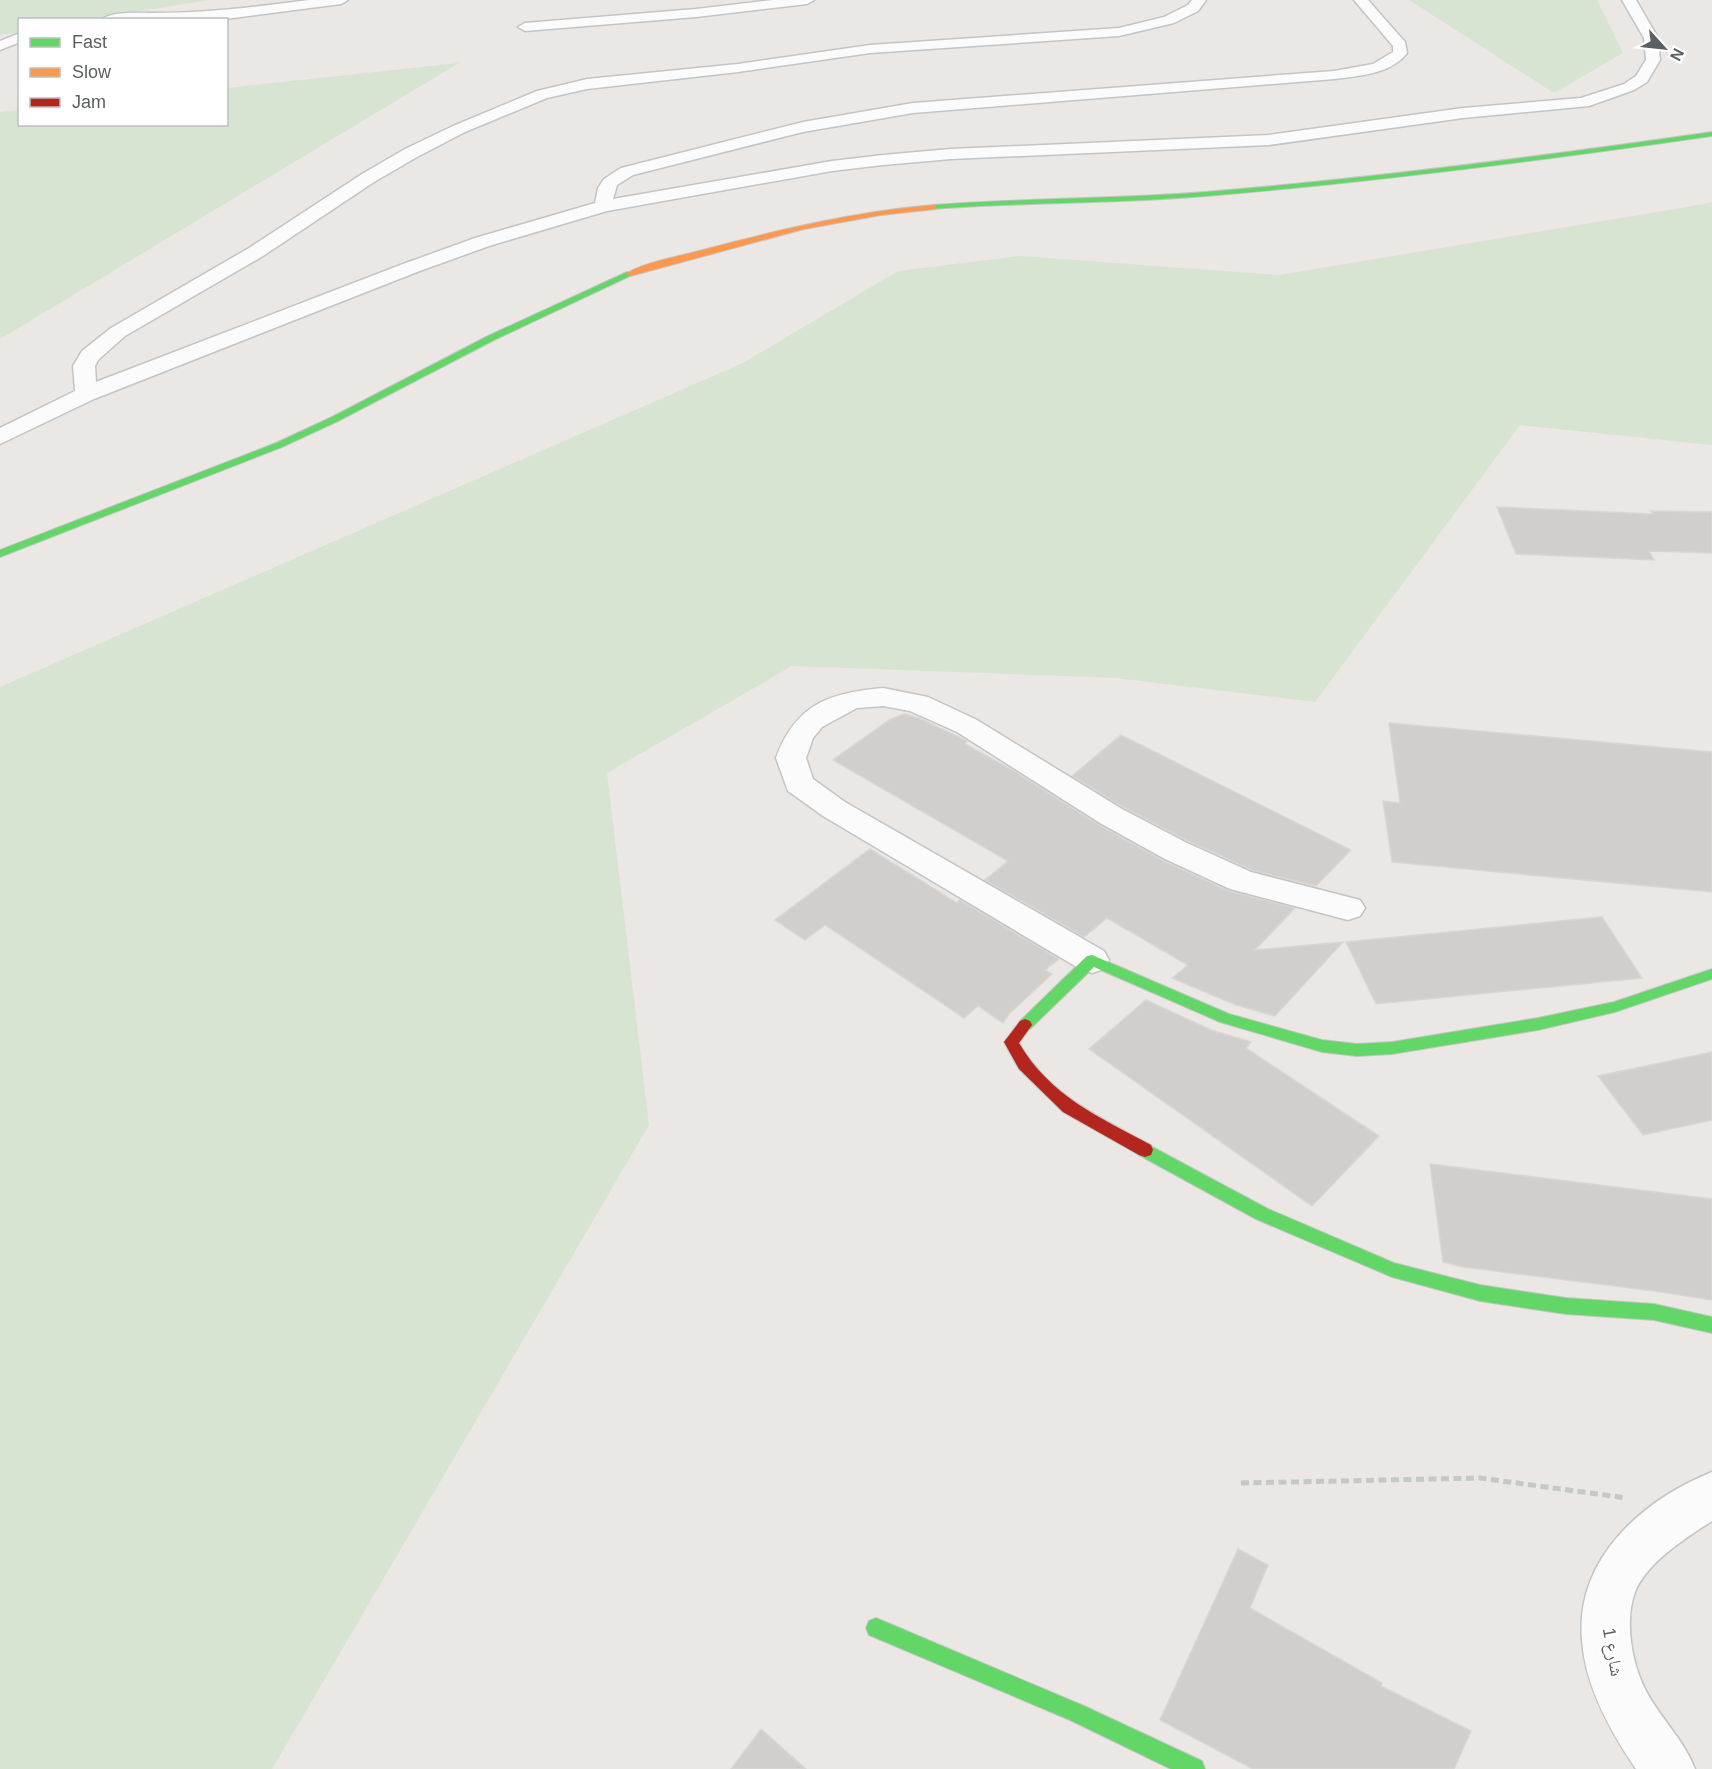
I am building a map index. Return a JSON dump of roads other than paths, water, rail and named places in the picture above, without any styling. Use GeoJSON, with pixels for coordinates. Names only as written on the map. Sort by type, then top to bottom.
{"type":"FeatureCollection","features":[{"type":"Feature","properties":{"kind":"street"},"geometry":{"type":"LineString","coordinates":[[131,18],[205,17],[342,0]]}},
{"type":"Feature","properties":{"kind":"street"},"geometry":{"type":"LineString","coordinates":[[525,27],[696,13],[807,0]]}},
{"type":"Feature","properties":{"kind":"street"},"geometry":{"type":"LineString","coordinates":[[86,394],[84,366],[90,356],[118,332],[228,269],[368,178],[411,153],[495,113],[542,94],[587,84],[738,68],[880,48],[1119,32],[1169,21],[1193,8],[1198,0]]}},
{"type":"Feature","properties":{"kind":"street"},"geometry":{"type":"LineString","coordinates":[[604,206],[604,190],[609,182],[621,173],[712,147],[860,115],[958,103],[1324,76],[1356,72],[1393,61],[1400,53],[1400,45],[1361,0]]}},
{"type":"Feature","properties":{"kind":"street"},"geometry":{"type":"LineString","coordinates":[[0,437],[86,394],[482,242],[604,206],[832,166],[883,160],[951,154],[1269,140],[1463,113],[1583,103],[1614,94],[1642,79],[1653,60],[1651,38],[1629,0]]}},
{"type":"Feature","properties":{"kind":"street"},"geometry":{"type":"LineString","coordinates":[[0,46],[18,38]]}},
{"type":"Feature","properties":{"kind":"street"},"geometry":{"type":"LineString","coordinates":[[0,554],[279,445],[345,414],[491,338],[626,276],[791,229],[848,217],[932,206],[1205,194],[1568,155],[1712,134]]}},
{"type":"Feature","properties":{"kind":"street"},"geometry":{"type":"LineString","coordinates":[[1348,908],[1242,881],[1176,851],[1111,816],[967,726],[918,703],[883,697],[850,700],[812,721],[799,736],[791,758],[799,784],[834,809],[1092,960],[1225,1018],[1322,1046],[1357,1050],[1392,1048],[1538,1024],[1615,1007],[1712,974]]}},
{"type":"Feature","properties":{"kind":"street"},"geometry":{"type":"LineString","coordinates":[[1092,960],[1024,1026],[1011,1042],[1024,1065],[1068,1108],[1262,1214],[1392,1270],[1480,1293],[1566,1306],[1654,1312],[1712,1325]]}},
{"type":"Feature","properties":{"kind":"street","name":"شارع 1"},"geometry":{"type":"LineString","coordinates":[[1654,1762],[1626,1709],[1612,1666],[1606,1628],[1611,1591],[1627,1564],[1645,1542],[1701,1501]]}},
{"type":"Feature","properties":{"kind":"street"},"geometry":{"type":"LineString","coordinates":[[876,1628],[1077,1713],[1194,1769]]}}]}
